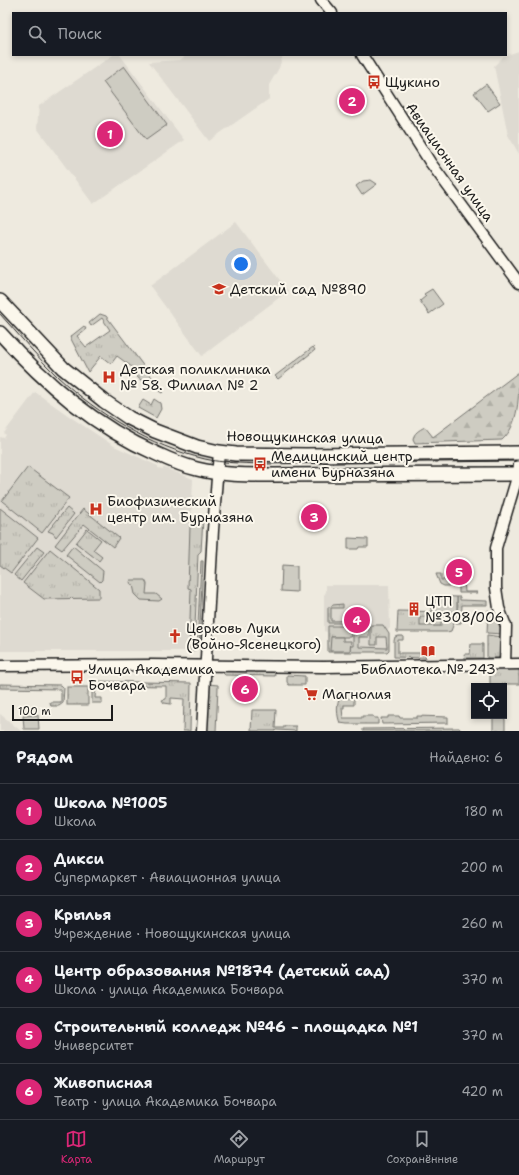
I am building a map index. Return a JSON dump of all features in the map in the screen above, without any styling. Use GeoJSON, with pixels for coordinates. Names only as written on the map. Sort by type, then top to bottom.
{"type":"FeatureCollection","features":[{"type":"Feature","properties":{"kind":"main road","name":"Новощукинская улица"},"geometry":{"type":"LineString","coordinates":[[0,301],[54,359],[78,381],[104,401],[129,418],[154,431],[197,447],[233,454],[306,455],[519,453]]}},
{"type":"Feature","properties":{"kind":"main road"},"geometry":{"type":"LineString","coordinates":[[0,333],[48,383],[95,420],[137,445],[197,469],[233,475],[270,476],[519,471]]}},
{"type":"Feature","properties":{"kind":"street"},"geometry":{"type":"LineString","coordinates":[[322,0],[331,12]]}},
{"type":"Feature","properties":{"kind":"street","name":"Авиационная улица"},"geometry":{"type":"LineString","coordinates":[[363,56],[430,162],[519,283]]}},
{"type":"Feature","properties":{"kind":"street"},"geometry":{"type":"LineString","coordinates":[[202,731],[219,452]]}},
{"type":"Feature","properties":{"kind":"street"},"geometry":{"type":"LineString","coordinates":[[505,664],[506,626],[499,608],[496,588],[496,548],[519,471]]}},
{"type":"Feature","properties":{"kind":"street"},"geometry":{"type":"LineString","coordinates":[[0,666],[324,667],[519,664]]}},
{"type":"Feature","properties":{"kind":"shaded area"},"geometry":{"type":"Polygon","coordinates":[[[519,51],[519,154],[508,135],[494,66],[507,55],[519,51]]]}},
{"type":"Feature","properties":{"kind":"shaded area"},"geometry":{"type":"Polygon","coordinates":[[[112,56],[121,56],[184,140],[93,204],[37,128],[39,106],[112,56]]]}},
{"type":"Feature","properties":{"kind":"shaded area"},"geometry":{"type":"Polygon","coordinates":[[[186,56],[283,56],[279,68],[269,85],[269,99],[209,141],[149,62],[180,60],[186,56]]]}},
{"type":"Feature","properties":{"kind":"shaded area","name":"Детский сад №890"},"geometry":{"type":"Polygon","coordinates":[[[236,222],[288,291],[202,356],[150,286],[236,222]]]}},
{"type":"Feature","properties":{"kind":"shaded area","name":"Биофизический центр им. Бурназяна"},"geometry":{"type":"Polygon","coordinates":[[[35,392],[114,446],[158,466],[158,468],[165,468],[193,479],[188,588],[191,588],[189,651],[0,651],[0,437],[4,438],[6,435],[4,433],[35,392]]]}},
{"type":"Feature","properties":{"kind":"shaded area"},"geometry":{"type":"Polygon","coordinates":[[[326,585],[389,585],[390,628],[386,632],[387,652],[328,652],[327,632],[324,631],[324,595],[326,592],[326,585]]]}},
{"type":"Feature","properties":{"kind":"shaded area"},"geometry":{"type":"Polygon","coordinates":[[[0,714],[21,731],[0,731],[0,714]]]}},
{"type":"Feature","properties":{"kind":"green space"},"geometry":{"type":"Polygon","coordinates":[[[124,66],[167,125],[146,140],[103,82],[124,66]]]}},
{"type":"Feature","properties":{"kind":"green space"},"geometry":{"type":"Polygon","coordinates":[[[486,84],[500,103],[488,111],[474,93],[486,84]]]}},
{"type":"Feature","properties":{"kind":"green space"},"geometry":{"type":"Polygon","coordinates":[[[371,180],[377,184],[362,195],[356,186],[363,181],[371,180]]]}},
{"type":"Feature","properties":{"kind":"green space"},"geometry":{"type":"Polygon","coordinates":[[[432,289],[443,304],[429,314],[420,301],[426,296],[424,294],[432,289]]]}},
{"type":"Feature","properties":{"kind":"green space"},"geometry":{"type":"Polygon","coordinates":[[[100,314],[106,316],[163,392],[162,393],[138,378],[136,375],[136,370],[117,356],[111,364],[101,356],[88,372],[70,337],[84,326],[86,329],[77,336],[86,347],[110,330],[102,318],[91,326],[89,323],[100,314]]]}},
{"type":"Feature","properties":{"kind":"green space"},"geometry":{"type":"Polygon","coordinates":[[[313,347],[315,350],[278,379],[275,376],[313,347]]]}},
{"type":"Feature","properties":{"kind":"green space"},"geometry":{"type":"Polygon","coordinates":[[[519,372],[519,391],[515,418],[508,434],[502,440],[415,443],[413,439],[416,433],[425,427],[433,437],[519,372]]]}},
{"type":"Feature","properties":{"kind":"green space"},"geometry":{"type":"Polygon","coordinates":[[[154,399],[160,403],[161,409],[156,418],[138,408],[143,400],[151,405],[154,399]]]}},
{"type":"Feature","properties":{"kind":"green space"},"geometry":{"type":"Polygon","coordinates":[[[28,467],[69,498],[42,533],[2,501],[28,467]]]}},
{"type":"Feature","properties":{"kind":"green space"},"geometry":{"type":"Polygon","coordinates":[[[0,508],[38,538],[11,573],[0,565],[0,508]]]}},
{"type":"Feature","properties":{"kind":"green space"},"geometry":{"type":"Polygon","coordinates":[[[67,508],[74,514],[56,537],[53,533],[48,531],[67,508]]]}},
{"type":"Feature","properties":{"kind":"green space"},"geometry":{"type":"Polygon","coordinates":[[[83,509],[119,538],[113,547],[84,524],[62,550],[55,545],[83,509]]]}},
{"type":"Feature","properties":{"kind":"green space"},"geometry":{"type":"Polygon","coordinates":[[[192,518],[203,519],[201,551],[198,554],[194,651],[189,651],[191,589],[188,588],[190,526],[192,518]]]}},
{"type":"Feature","properties":{"kind":"green space"},"geometry":{"type":"Polygon","coordinates":[[[87,529],[101,540],[93,550],[102,557],[99,561],[76,543],[87,529]]]}},
{"type":"Feature","properties":{"kind":"green space"},"geometry":{"type":"Polygon","coordinates":[[[348,538],[368,539],[368,547],[348,549],[348,538]]]}},
{"type":"Feature","properties":{"kind":"green space"},"geometry":{"type":"Polygon","coordinates":[[[73,546],[103,571],[102,580],[100,582],[66,555],[73,546]]]}},
{"type":"Feature","properties":{"kind":"green space"},"geometry":{"type":"Polygon","coordinates":[[[37,547],[44,552],[21,581],[14,575],[37,547]]]}},
{"type":"Feature","properties":{"kind":"green space"},"geometry":{"type":"Polygon","coordinates":[[[50,549],[99,589],[99,598],[44,599],[23,583],[50,549]]]}},
{"type":"Feature","properties":{"kind":"green space"},"geometry":{"type":"Polygon","coordinates":[[[201,561],[203,561],[199,649],[197,646],[201,561]]]}},
{"type":"Feature","properties":{"kind":"green space"},"geometry":{"type":"Polygon","coordinates":[[[282,565],[297,566],[297,592],[281,591],[282,565]]]}},
{"type":"Feature","properties":{"kind":"green space"},"geometry":{"type":"Polygon","coordinates":[[[436,574],[441,574],[441,580],[464,580],[465,592],[477,593],[459,593],[459,586],[444,586],[440,584],[436,574]]]}},
{"type":"Feature","properties":{"kind":"green space"},"geometry":{"type":"Polygon","coordinates":[[[131,580],[145,580],[147,584],[146,594],[156,594],[162,599],[159,601],[141,600],[135,594],[133,585],[130,582],[131,580]]]}},
{"type":"Feature","properties":{"kind":"green space"},"geometry":{"type":"Polygon","coordinates":[[[431,596],[457,597],[457,612],[431,611],[431,596]]]}},
{"type":"Feature","properties":{"kind":"green space"},"geometry":{"type":"Polygon","coordinates":[[[457,597],[460,597],[460,600],[487,601],[487,605],[462,605],[461,623],[454,623],[451,631],[397,632],[398,611],[457,612],[457,597]]]}},
{"type":"Feature","properties":{"kind":"green space"},"geometry":{"type":"Polygon","coordinates":[[[343,604],[343,608],[331,608],[331,621],[368,620],[369,623],[328,623],[328,607],[343,604]]]}},
{"type":"Feature","properties":{"kind":"green space"},"geometry":{"type":"Polygon","coordinates":[[[488,610],[494,614],[498,620],[502,634],[487,633],[488,610]]]}},
{"type":"Feature","properties":{"kind":"green space"},"geometry":{"type":"Polygon","coordinates":[[[420,617],[441,617],[441,626],[420,626],[420,617]]]}},
{"type":"Feature","properties":{"kind":"green space"},"geometry":{"type":"Polygon","coordinates":[[[369,625],[369,637],[359,637],[359,647],[387,648],[386,637],[377,637],[377,645],[371,645],[371,625],[383,625],[389,634],[389,650],[387,652],[328,652],[328,626],[351,626],[351,637],[331,637],[350,651],[350,646],[353,646],[353,626],[369,625]]]}},
{"type":"Feature","properties":{"kind":"green space"},"geometry":{"type":"Polygon","coordinates":[[[487,635],[502,637],[502,658],[487,658],[487,635]]]}},
{"type":"Feature","properties":{"kind":"green space"},"geometry":{"type":"Polygon","coordinates":[[[403,636],[403,640],[398,640],[398,653],[425,653],[426,658],[394,657],[394,641],[395,637],[403,636]]]}},
{"type":"Feature","properties":{"kind":"green space"},"geometry":{"type":"Polygon","coordinates":[[[331,637],[343,637],[343,641],[351,641],[350,651],[330,651],[331,637]]]}},
{"type":"Feature","properties":{"kind":"green space"},"geometry":{"type":"Polygon","coordinates":[[[471,644],[483,644],[483,658],[465,658],[464,654],[470,654],[471,644]]]}},
{"type":"Feature","properties":{"kind":"green space"},"geometry":{"type":"Polygon","coordinates":[[[490,669],[519,669],[519,684],[490,683],[490,669]]]}},
{"type":"Feature","properties":{"kind":"green space"},"geometry":{"type":"Polygon","coordinates":[[[224,670],[274,671],[275,676],[225,675],[222,672],[224,670]]]}},
{"type":"Feature","properties":{"kind":"green space"},"geometry":{"type":"Polygon","coordinates":[[[287,675],[305,676],[305,685],[289,685],[287,682],[287,675]]]}},
{"type":"Feature","properties":{"kind":"green space"},"geometry":{"type":"Polygon","coordinates":[[[92,681],[191,683],[190,731],[183,731],[184,699],[171,698],[171,704],[164,703],[162,700],[166,699],[166,686],[96,685],[95,698],[102,698],[102,703],[92,703],[92,681]]]}},
{"type":"Feature","properties":{"kind":"green space"},"geometry":{"type":"Polygon","coordinates":[[[0,684],[61,685],[64,688],[63,703],[59,706],[51,706],[50,702],[61,702],[61,689],[0,688],[0,684]]]}},
{"type":"Feature","properties":{"kind":"green space"},"geometry":{"type":"Polygon","coordinates":[[[208,684],[218,685],[216,731],[206,731],[208,684]]]}},
{"type":"Feature","properties":{"kind":"green space"},"geometry":{"type":"Polygon","coordinates":[[[67,687],[88,687],[88,705],[67,705],[67,687]]]}},
{"type":"Feature","properties":{"kind":"green space"},"geometry":{"type":"Polygon","coordinates":[[[340,698],[354,698],[354,705],[344,705],[344,708],[342,708],[343,718],[362,718],[362,716],[373,716],[374,718],[378,718],[378,724],[340,723],[337,710],[340,698]]]}},
{"type":"Feature","properties":{"kind":"green space"},"geometry":{"type":"Polygon","coordinates":[[[252,710],[276,710],[275,728],[296,726],[296,731],[251,731],[252,710]]]}},
{"type":"Feature","properties":{"kind":"green space"},"geometry":{"type":"Polygon","coordinates":[[[38,715],[39,729],[24,729],[23,716],[38,715]]]}},
{"type":"Feature","properties":{"kind":"green space"},"geometry":{"type":"Polygon","coordinates":[[[388,716],[399,716],[400,718],[417,718],[417,716],[448,717],[448,723],[382,724],[381,718],[388,718],[388,716]]]}},
{"type":"Feature","properties":{"kind":"green space"},"geometry":{"type":"Polygon","coordinates":[[[493,719],[505,719],[504,731],[493,731],[493,719]]]}},
{"type":"Feature","properties":{"kind":"green space"},"geometry":{"type":"Polygon","coordinates":[[[459,728],[462,731],[363,731],[363,729],[459,728]]]}},
{"type":"Feature","properties":{"kind":"tram line"},"geometry":{"type":"LineString","coordinates":[[0,314],[35,354],[58,377],[91,404],[108,416],[145,437],[165,446],[205,459],[232,463],[260,464],[519,461]]}},
{"type":"Feature","properties":{"kind":"place","name":"Щукино"},"geometry":{"type":"Point","coordinates":[374,82]}},
{"type":"Feature","properties":{"kind":"place","name":"Дикси"},"geometry":{"type":"Point","coordinates":[352,101]}},
{"type":"Feature","properties":{"kind":"place","name":"Школа №1005"},"geometry":{"type":"Point","coordinates":[110,134]}},
{"type":"Feature","properties":{"kind":"place","name":"Детский сад №890"},"geometry":{"type":"Point","coordinates":[219,289]}},
{"type":"Feature","properties":{"kind":"place","name":"Детская поликлиника № 58. Филиал № 2"},"geometry":{"type":"Point","coordinates":[109,377]}},
{"type":"Feature","properties":{"kind":"place","name":"Медицинский центр имени Бурназяна"},"geometry":{"type":"Point","coordinates":[260,464]}},
{"type":"Feature","properties":{"kind":"place","name":"Биофизический центр им. Бурназяна"},"geometry":{"type":"Point","coordinates":[96,509]}},
{"type":"Feature","properties":{"kind":"place","name":"Крылья"},"geometry":{"type":"Point","coordinates":[314,517]}},
{"type":"Feature","properties":{"kind":"place","name":"Строительный колледж №46 - площадка №1"},"geometry":{"type":"Point","coordinates":[459,572]}},
{"type":"Feature","properties":{"kind":"place","name":"ЦТП №308/006"},"geometry":{"type":"Point","coordinates":[414,609]}},
{"type":"Feature","properties":{"kind":"place","name":"Центр образования №1874 (детский сад)"},"geometry":{"type":"Point","coordinates":[357,620]}},
{"type":"Feature","properties":{"kind":"place","name":"Церковь Луки (Войно-Ясенецкого)"},"geometry":{"type":"Point","coordinates":[175,636]}},
{"type":"Feature","properties":{"kind":"place","name":"Библиотека № 243"},"geometry":{"type":"Point","coordinates":[428,651]}},
{"type":"Feature","properties":{"kind":"place","name":"Улица Академика Бочвара"},"geometry":{"type":"Point","coordinates":[77,677]}},
{"type":"Feature","properties":{"kind":"place","name":"Живописная"},"geometry":{"type":"Point","coordinates":[245,689]}},
{"type":"Feature","properties":{"kind":"place","name":"Магнолия"},"geometry":{"type":"Point","coordinates":[311,694]}}]}
